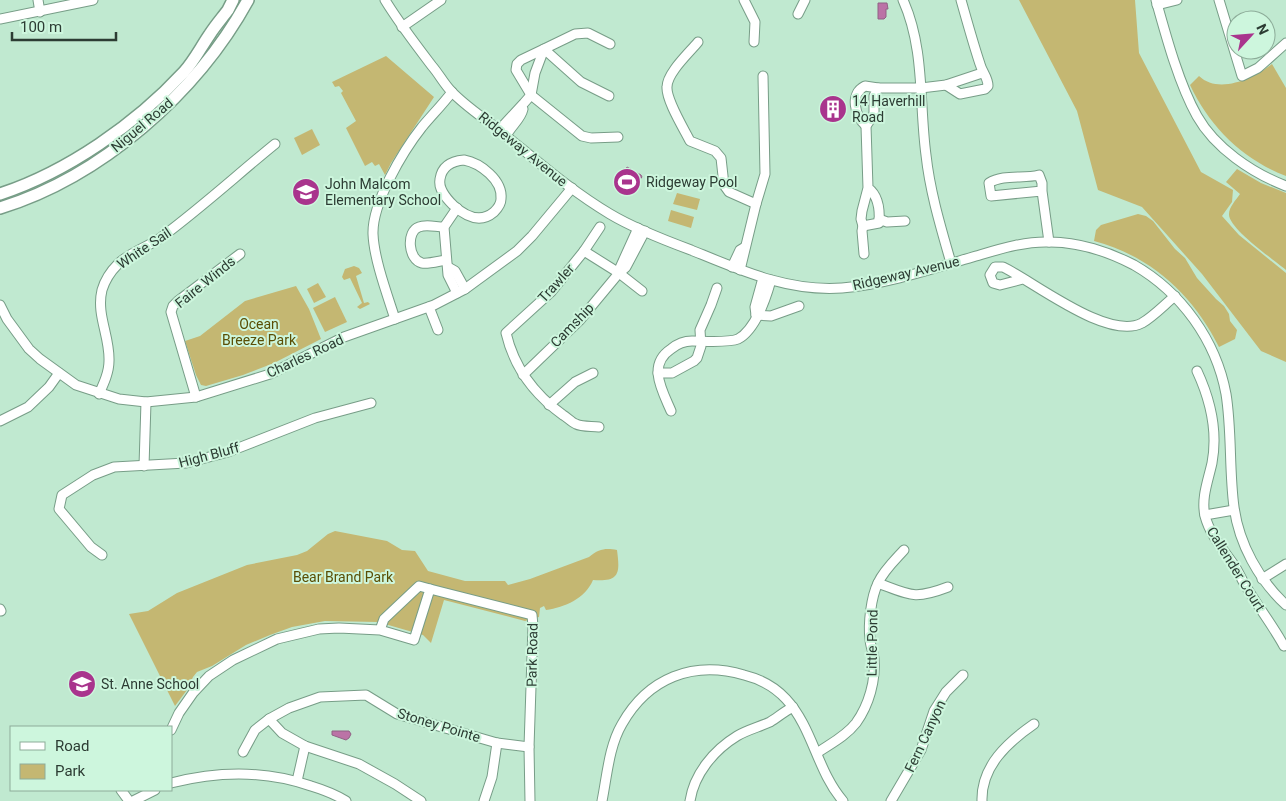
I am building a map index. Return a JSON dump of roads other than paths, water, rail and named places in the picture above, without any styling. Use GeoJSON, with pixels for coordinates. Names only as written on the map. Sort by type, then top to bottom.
{"type":"FeatureCollection","features":[{"type":"Feature","properties":{"kind":"main road","name":"Niguel Road"},"geometry":{"type":"LineString","coordinates":[[0,194],[21,188],[58,169],[129,124],[185,71],[233,0]]}},
{"type":"Feature","properties":{"kind":"main road","name":"Niguel Road"},"geometry":{"type":"LineString","coordinates":[[0,208],[20,202],[83,170],[156,115],[170,103],[202,67],[248,0]]}},
{"type":"Feature","properties":{"kind":"street"},"geometry":{"type":"LineString","coordinates":[[38,0],[40,12]]}},
{"type":"Feature","properties":{"kind":"street"},"geometry":{"type":"LineString","coordinates":[[0,19],[93,0]]}},
{"type":"Feature","properties":{"kind":"street","name":"Ridgeway Avenue"},"geometry":{"type":"LineString","coordinates":[[384,0],[402,27],[452,92],[572,188],[610,214],[641,230],[736,268],[795,286],[842,288],[882,281],[1005,248],[1049,242],[1102,251],[1146,273],[1175,296],[1208,342],[1221,375],[1227,406],[1234,510],[1245,544],[1262,579],[1286,605]]}},
{"type":"Feature","properties":{"kind":"street"},"geometry":{"type":"LineString","coordinates":[[402,27],[441,0]]}},
{"type":"Feature","properties":{"kind":"street"},"geometry":{"type":"LineString","coordinates":[[744,0],[755,20],[754,42]]}},
{"type":"Feature","properties":{"kind":"street"},"geometry":{"type":"LineString","coordinates":[[798,14],[806,0]]}},
{"type":"Feature","properties":{"kind":"street"},"geometry":{"type":"LineString","coordinates":[[903,0],[916,40],[928,172],[951,263]]}},
{"type":"Feature","properties":{"kind":"street"},"geometry":{"type":"LineString","coordinates":[[946,84],[960,94],[985,89],[988,86],[988,81],[982,73],[961,0]]}},
{"type":"Feature","properties":{"kind":"street"},"geometry":{"type":"LineString","coordinates":[[1177,0],[1156,3],[1186,92],[1198,117],[1219,143],[1245,166],[1286,186]]}},
{"type":"Feature","properties":{"kind":"street"},"geometry":{"type":"LineString","coordinates":[[1219,0],[1242,76],[1258,68],[1286,43]]}},
{"type":"Feature","properties":{"kind":"street"},"geometry":{"type":"LineString","coordinates":[[610,44],[588,33],[575,34],[521,60],[517,64],[516,70],[531,94],[582,136],[599,138],[618,137]]}},
{"type":"Feature","properties":{"kind":"street"},"geometry":{"type":"LineString","coordinates":[[698,42],[672,74],[667,87],[673,108],[690,141],[715,151],[721,158],[724,185],[729,192],[756,204]]}},
{"type":"Feature","properties":{"kind":"street"},"geometry":{"type":"LineString","coordinates":[[503,133],[522,113],[524,104],[531,94],[535,73],[544,49]]}},
{"type":"Feature","properties":{"kind":"street"},"geometry":{"type":"LineString","coordinates":[[544,49],[581,82],[609,96]]}},
{"type":"Feature","properties":{"kind":"street"},"geometry":{"type":"LineString","coordinates":[[864,254],[861,219],[868,188],[866,126],[857,115],[857,92],[865,86],[878,88],[921,88],[946,84],[982,73]]}},
{"type":"Feature","properties":{"kind":"street"},"geometry":{"type":"LineString","coordinates":[[736,268],[740,250],[745,246],[766,174],[763,76]]}},
{"type":"Feature","properties":{"kind":"street"},"geometry":{"type":"LineString","coordinates":[[866,126],[874,114],[874,96],[878,88]]}},
{"type":"Feature","properties":{"kind":"street"},"geometry":{"type":"LineString","coordinates":[[394,315],[375,251],[373,233],[374,212],[392,175],[422,127],[452,92]]}},
{"type":"Feature","properties":{"kind":"street","name":"White Sail"},"geometry":{"type":"LineString","coordinates":[[99,394],[106,379],[109,362],[108,347],[100,315],[100,300],[103,288],[112,270],[126,256],[162,237],[275,144]]}},
{"type":"Feature","properties":{"kind":"street"},"geometry":{"type":"LineString","coordinates":[[456,161],[472,162],[488,173],[495,181],[502,197],[498,208],[485,218],[468,216],[457,208],[442,193],[439,182],[441,173],[447,165],[456,161]]}},
{"type":"Feature","properties":{"kind":"street"},"geometry":{"type":"LineString","coordinates":[[1042,191],[991,196],[989,182],[995,179],[1040,175],[1049,242]]}},
{"type":"Feature","properties":{"kind":"street","name":"Charles Road"},"geometry":{"type":"LineString","coordinates":[[0,307],[29,349],[40,360],[76,385],[99,394],[146,402],[196,397],[270,374],[344,337],[394,315],[427,308],[461,292],[517,251],[572,188]]}},
{"type":"Feature","properties":{"kind":"street"},"geometry":{"type":"LineString","coordinates":[[863,226],[879,223],[878,201],[868,188]]}},
{"type":"Feature","properties":{"kind":"street"},"geometry":{"type":"LineString","coordinates":[[457,208],[444,228],[448,275],[461,292]]}},
{"type":"Feature","properties":{"kind":"street"},"geometry":{"type":"LineString","coordinates":[[879,219],[887,222],[905,221]]}},
{"type":"Feature","properties":{"kind":"street"},"geometry":{"type":"LineString","coordinates":[[444,228],[421,226],[415,229],[411,235],[412,255],[415,260],[422,262],[447,264]]}},
{"type":"Feature","properties":{"kind":"street","name":"Trawler"},"geometry":{"type":"LineString","coordinates":[[524,375],[509,347],[506,333],[551,292],[584,252],[600,227]]}},
{"type":"Feature","properties":{"kind":"street","name":"Camship"},"geometry":{"type":"LineString","coordinates":[[524,375],[580,320],[626,267],[641,230]]}},
{"type":"Feature","properties":{"kind":"street"},"geometry":{"type":"LineString","coordinates":[[584,252],[619,273],[642,291]]}},
{"type":"Feature","properties":{"kind":"street","name":"Faire Winds"},"geometry":{"type":"LineString","coordinates":[[196,397],[171,312],[173,306],[178,301],[240,254]]}},
{"type":"Feature","properties":{"kind":"street"},"geometry":{"type":"LineString","coordinates":[[671,411],[658,373],[660,359],[668,351],[685,341],[736,340],[751,328],[756,315],[761,309],[767,279]]}},
{"type":"Feature","properties":{"kind":"street"},"geometry":{"type":"LineString","coordinates":[[1023,279],[1080,313],[1125,327],[1142,322],[1175,296]]}},
{"type":"Feature","properties":{"kind":"street"},"geometry":{"type":"LineString","coordinates":[[658,373],[672,372],[694,361],[699,353],[702,322],[711,306],[717,288]]}},
{"type":"Feature","properties":{"kind":"street"},"geometry":{"type":"LineString","coordinates":[[756,315],[771,316],[798,306]]}},
{"type":"Feature","properties":{"kind":"street"},"geometry":{"type":"LineString","coordinates":[[427,308],[436,329]]}},
{"type":"Feature","properties":{"kind":"street","name":"Callender Court"},"geometry":{"type":"LineString","coordinates":[[1197,371],[1208,397],[1213,435],[1212,462],[1206,484],[1204,503],[1205,515],[1210,530],[1235,566],[1284,646]]}},
{"type":"Feature","properties":{"kind":"street"},"geometry":{"type":"LineString","coordinates":[[0,421],[28,407],[49,387],[59,373]]}},
{"type":"Feature","properties":{"kind":"street"},"geometry":{"type":"LineString","coordinates":[[549,405],[576,382],[593,373]]}},
{"type":"Feature","properties":{"kind":"street"},"geometry":{"type":"LineString","coordinates":[[524,375],[549,405],[576,424],[599,428]]}},
{"type":"Feature","properties":{"kind":"street"},"geometry":{"type":"LineString","coordinates":[[144,466],[146,402]]}},
{"type":"Feature","properties":{"kind":"street","name":"High Bluff"},"geometry":{"type":"LineString","coordinates":[[102,555],[91,547],[59,509],[62,495],[93,475],[114,467],[186,463],[228,452],[315,418],[371,403]]}},
{"type":"Feature","properties":{"kind":"street"},"geometry":{"type":"LineString","coordinates":[[1205,515],[1234,510]]}},
{"type":"Feature","properties":{"kind":"street","name":"Little Pond"},"geometry":{"type":"LineString","coordinates":[[817,753],[846,734],[866,708],[874,675],[874,658],[870,638],[870,614],[878,583],[891,564],[904,550]]}},
{"type":"Feature","properties":{"kind":"street"},"geometry":{"type":"LineString","coordinates":[[1262,579],[1286,564]]}},
{"type":"Feature","properties":{"kind":"street"},"geometry":{"type":"LineString","coordinates":[[878,583],[919,596],[933,593],[948,586]]}},
{"type":"Feature","properties":{"kind":"street"},"geometry":{"type":"LineString","coordinates":[[172,728],[179,712],[209,676],[253,649],[277,639],[319,629],[380,630],[414,640],[430,589],[420,586],[384,619],[380,630]]}},
{"type":"Feature","properties":{"kind":"street","name":"Park Road"},"geometry":{"type":"LineString","coordinates":[[430,589],[532,615],[534,626],[529,747],[530,801]]}},
{"type":"Feature","properties":{"kind":"street"},"geometry":{"type":"LineString","coordinates":[[602,801],[615,740],[620,727],[640,700],[659,684],[688,672],[703,669],[736,672],[755,678],[777,691],[793,707],[806,727],[839,800]]}},
{"type":"Feature","properties":{"kind":"street","name":"Fern Canyon"},"geometry":{"type":"LineString","coordinates":[[891,801],[921,750],[934,711],[946,692],[963,675]]}},
{"type":"Feature","properties":{"kind":"street","name":"Stoney Pointe"},"geometry":{"type":"LineString","coordinates":[[243,752],[255,730],[268,719],[289,708],[320,697],[366,695],[397,714],[498,743],[529,747]]}},
{"type":"Feature","properties":{"kind":"street"},"geometry":{"type":"LineString","coordinates":[[690,801],[701,770],[724,746],[738,736],[771,721],[793,707]]}},
{"type":"Feature","properties":{"kind":"street"},"geometry":{"type":"LineString","coordinates":[[268,719],[282,733],[305,746],[359,764],[421,801]]}},
{"type":"Feature","properties":{"kind":"street"},"geometry":{"type":"LineString","coordinates":[[982,801],[984,781],[991,766],[1007,746],[1034,724]]}},
{"type":"Feature","properties":{"kind":"street"},"geometry":{"type":"LineString","coordinates":[[484,801],[492,777],[498,743]]}},
{"type":"Feature","properties":{"kind":"street"},"geometry":{"type":"LineString","coordinates":[[296,781],[305,746]]}},
{"type":"Feature","properties":{"kind":"street"},"geometry":{"type":"LineString","coordinates":[[172,784],[220,774],[237,773],[279,777],[335,794],[346,801]]}},
{"type":"Feature","properties":{"kind":"street"},"geometry":{"type":"LineString","coordinates":[[133,801],[153,791]]}},
{"type":"Feature","properties":{"kind":"place","name":"14 Haverhill Road"},"geometry":{"type":"Point","coordinates":[833,109]}},
{"type":"Feature","properties":{"kind":"place","name":"Ridgeway Pool"},"geometry":{"type":"Point","coordinates":[627,182]}},
{"type":"Feature","properties":{"kind":"place","name":"John Malcom Elementary School"},"geometry":{"type":"Point","coordinates":[306,192]}},
{"type":"Feature","properties":{"kind":"place","name":"St. Anne School"},"geometry":{"type":"Point","coordinates":[82,684]}},
{"type":"Feature","properties":{"kind":"park label","name":"Ocean Breeze Park"},"geometry":{"type":"Point","coordinates":[259,332]}},
{"type":"Feature","properties":{"kind":"park label","name":"Bear Brand Park"},"geometry":{"type":"Point","coordinates":[343,577]}}]}
